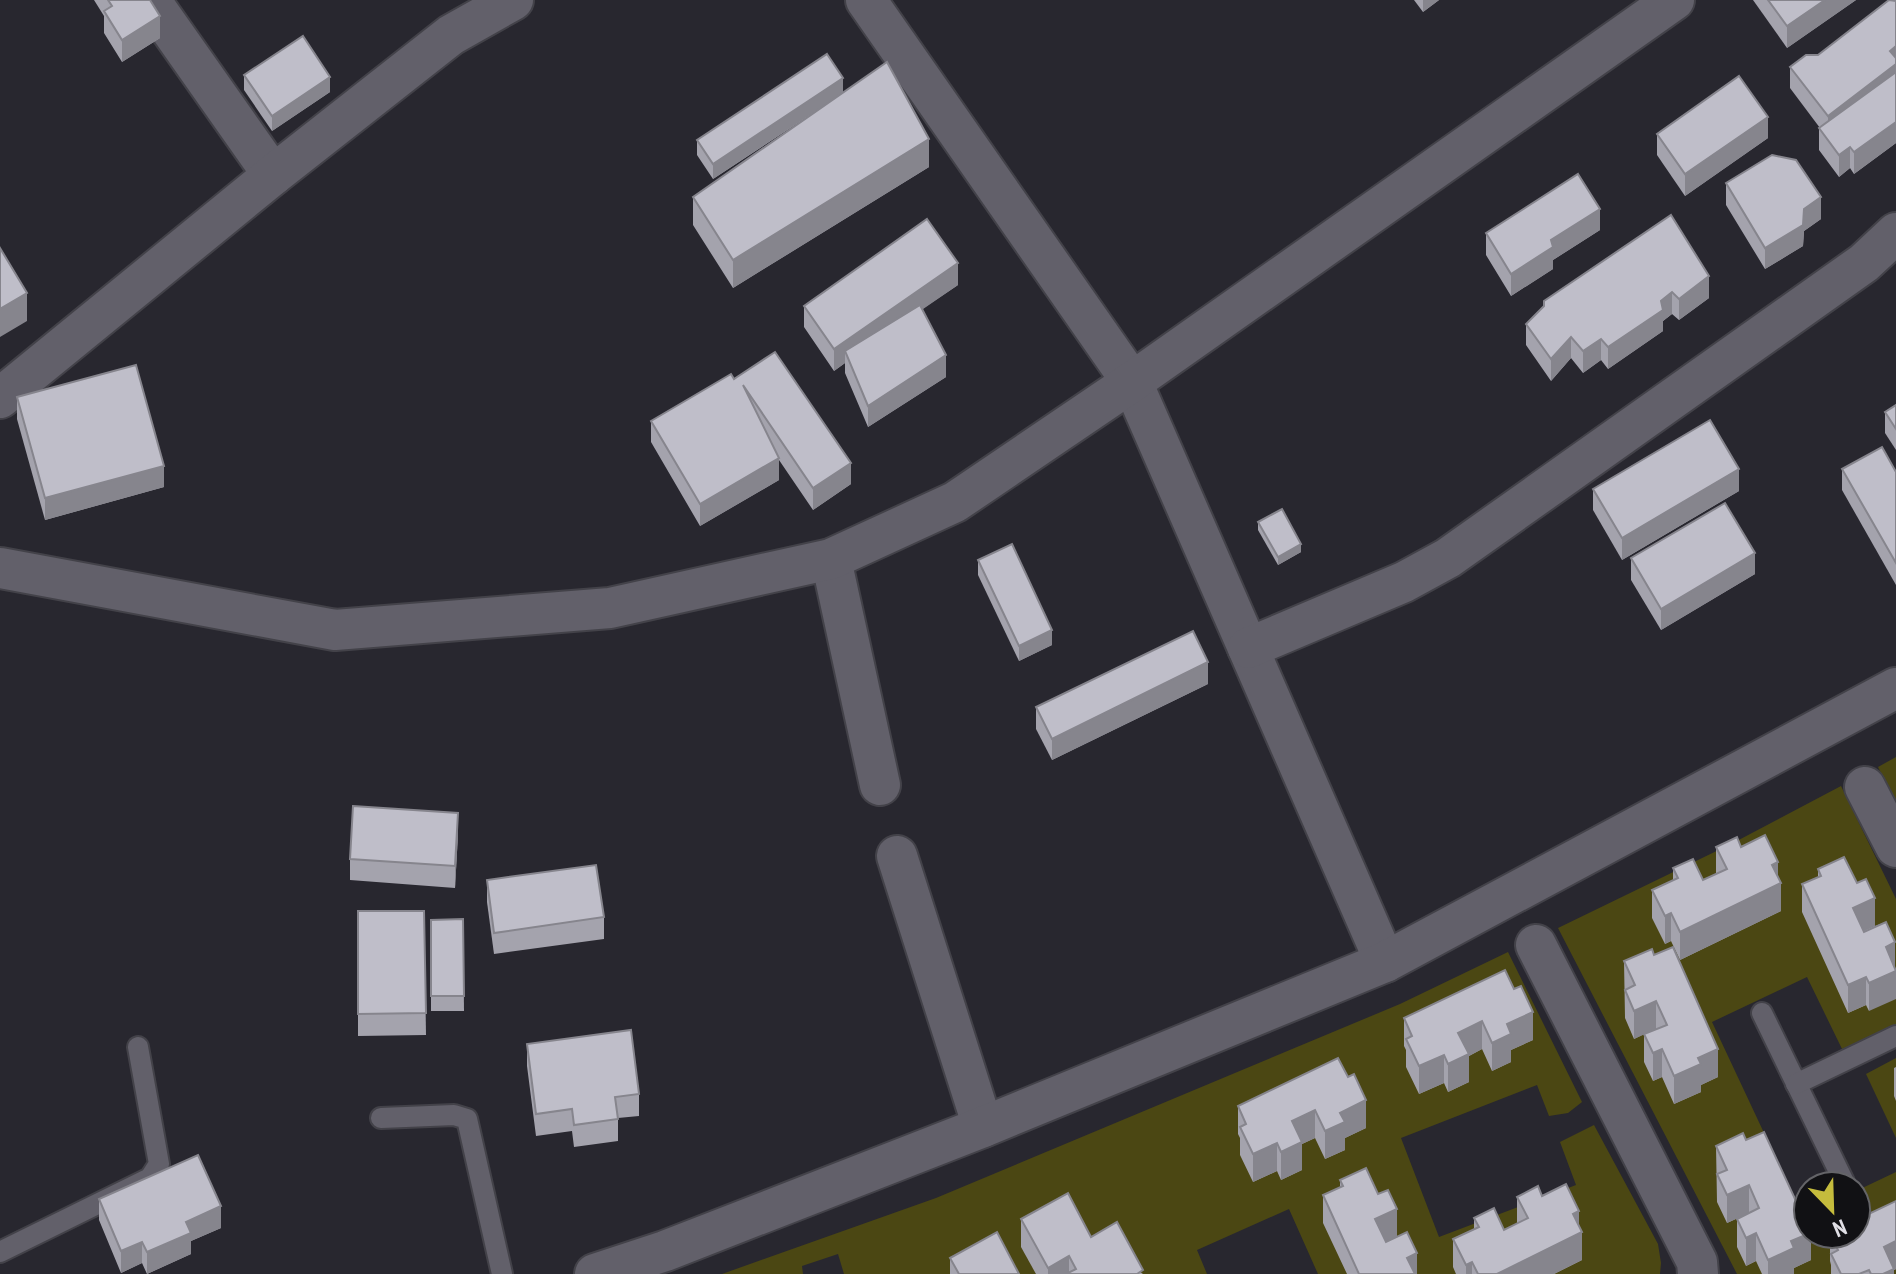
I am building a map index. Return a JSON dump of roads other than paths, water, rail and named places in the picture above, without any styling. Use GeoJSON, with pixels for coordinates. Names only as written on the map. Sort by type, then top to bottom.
{"type":"FeatureCollection","features":[{"type":"Feature","properties":{"kind":"street"},"geometry":{"type":"LineString","coordinates":[[150,0],[273,175]]}},
{"type":"Feature","properties":{"kind":"street"},"geometry":{"type":"LineString","coordinates":[[0,398],[273,175],[451,35],[513,0]]}},
{"type":"Feature","properties":{"kind":"street"},"geometry":{"type":"LineString","coordinates":[[0,568],[335,630],[610,608],[831,559],[955,502],[1132,382],[1674,0]]}},
{"type":"Feature","properties":{"kind":"street"},"geometry":{"type":"LineString","coordinates":[[871,2],[1132,382],[1385,962]]}},
{"type":"Feature","properties":{"kind":"street"},"geometry":{"type":"LineString","coordinates":[[1248,648],[1404,582],[1448,558],[1864,263],[1896,233]]}},
{"type":"Feature","properties":{"kind":"street"},"geometry":{"type":"LineString","coordinates":[[831,559],[880,785]]}},
{"type":"Feature","properties":{"kind":"street"},"geometry":{"type":"LineString","coordinates":[[595,1274],[665,1251],[983,1127],[1385,962],[1896,688]]}},
{"type":"Feature","properties":{"kind":"street"},"geometry":{"type":"LineString","coordinates":[[1865,787],[1896,847]]}},
{"type":"Feature","properties":{"kind":"street"},"geometry":{"type":"LineString","coordinates":[[897,856],[983,1127]]}},
{"type":"Feature","properties":{"kind":"street"},"geometry":{"type":"LineString","coordinates":[[1536,945],[1697,1262],[1698,1274]]}},
{"type":"Feature","properties":{"kind":"lane"},"geometry":{"type":"LineString","coordinates":[[1762,1013],[1838,1170]]}},
{"type":"Feature","properties":{"kind":"lane"},"geometry":{"type":"LineString","coordinates":[[1796,1084],[1896,1036]]}},
{"type":"Feature","properties":{"kind":"lane"},"geometry":{"type":"LineString","coordinates":[[0,1252],[150,1178],[159,1164],[158,1143],[138,1047]]}},
{"type":"Feature","properties":{"kind":"lane"},"geometry":{"type":"LineString","coordinates":[[381,1118],[454,1115],[467,1119],[502,1274]]}}]}
